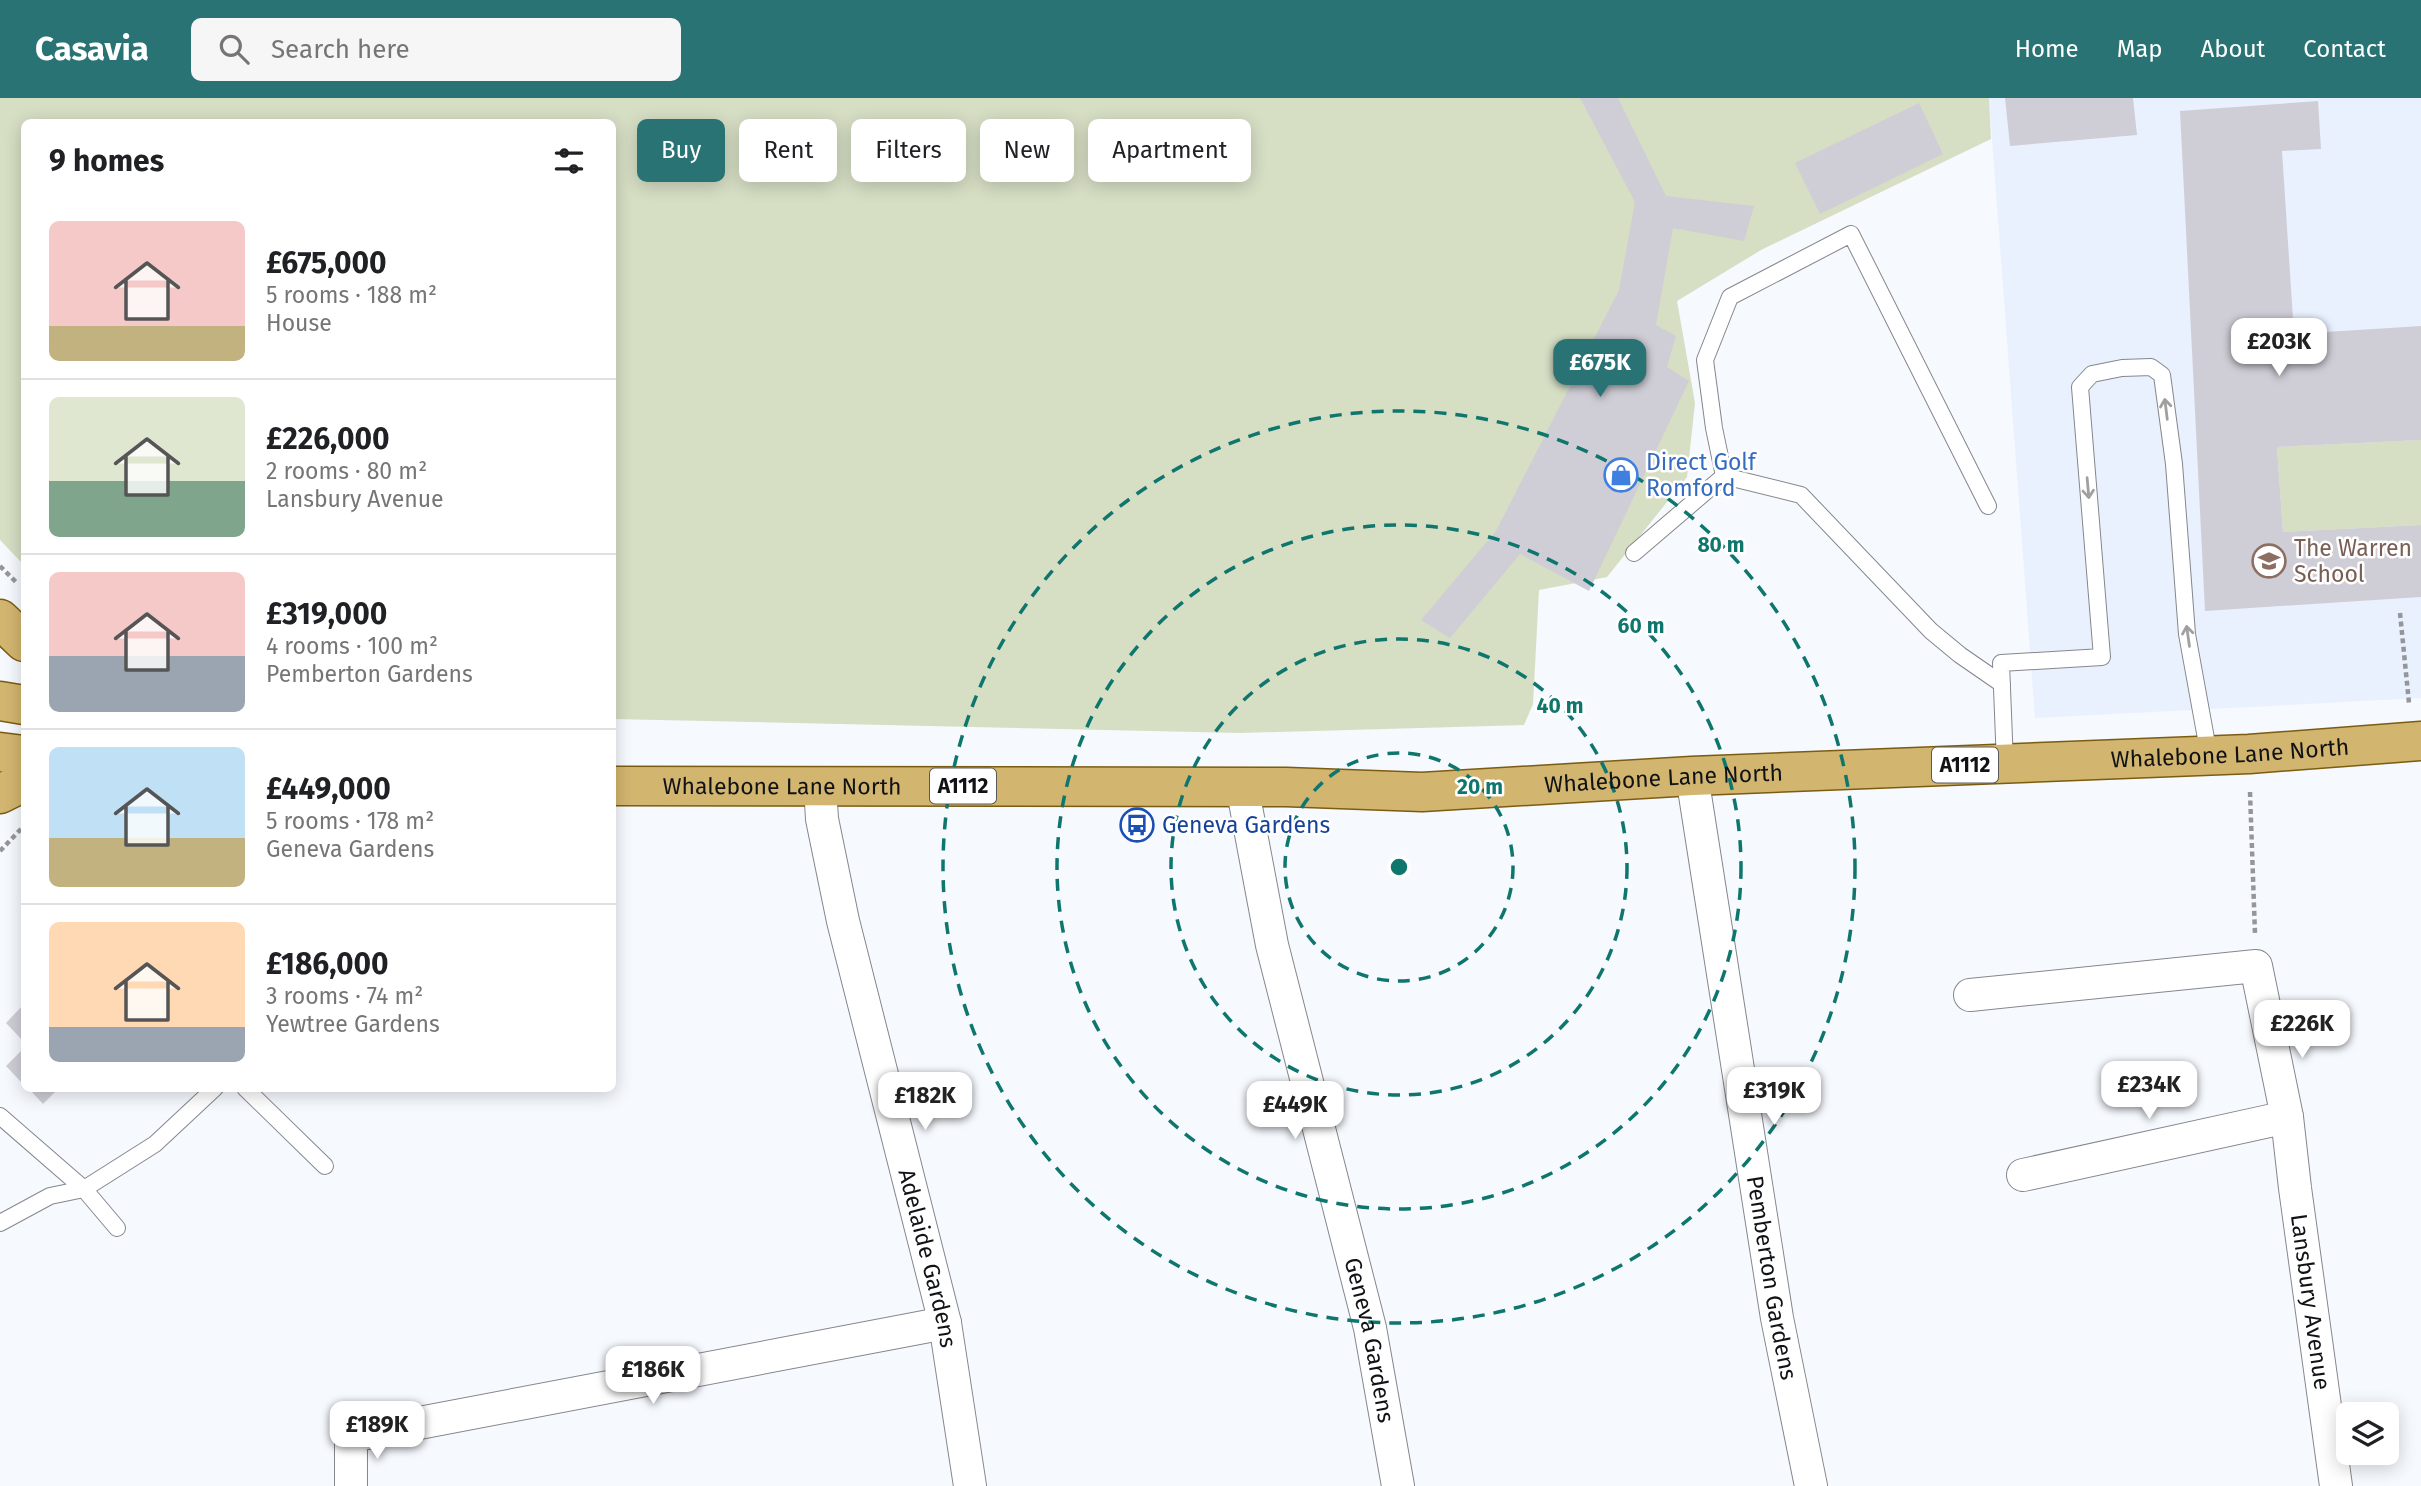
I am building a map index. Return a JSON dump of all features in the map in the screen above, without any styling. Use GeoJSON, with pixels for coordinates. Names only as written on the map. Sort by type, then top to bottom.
{"type":"FeatureCollection","features":[{"type":"Feature","properties":{"kind":"main road"},"geometry":{"type":"LineString","coordinates":[[0,619],[21,639]]}},
{"type":"Feature","properties":{"kind":"main road"},"geometry":{"type":"LineString","coordinates":[[0,701],[21,704]]}},
{"type":"Feature","properties":{"kind":"main road","name":"Whalebone Lane North"},"geometry":{"type":"LineString","coordinates":[[616,786],[1242,786],[1422,792],[1692,776],[2249,754],[2416,741]]}},
{"type":"Feature","properties":{"kind":"main road"},"geometry":{"type":"LineString","coordinates":[[0,752],[21,755]]}},
{"type":"Feature","properties":{"kind":"main road"},"geometry":{"type":"LineString","coordinates":[[0,794],[21,784]]}},
{"type":"Feature","properties":{"kind":"street","name":"Pemberton Gardens"},"geometry":{"type":"LineString","coordinates":[[1692,776],[1774,1304],[1811,1486]]}},
{"type":"Feature","properties":{"kind":"street","name":"Adelaide Gardens"},"geometry":{"type":"LineString","coordinates":[[820,786],[822,820],[843,921],[944,1324],[970,1486]]}},
{"type":"Feature","properties":{"kind":"street","name":"Geneva Gardens"},"geometry":{"type":"LineString","coordinates":[[1242,786],[1272,945],[1370,1328],[1398,1486]]}},
{"type":"Feature","properties":{"kind":"street"},"geometry":{"type":"LineString","coordinates":[[1970,995],[2256,966]]}},
{"type":"Feature","properties":{"kind":"street","name":"Lansbury Avenue"},"geometry":{"type":"LineString","coordinates":[[2256,966],[2287,1118],[2336,1486]]}},
{"type":"Feature","properties":{"kind":"street"},"geometry":{"type":"LineString","coordinates":[[2023,1175],[2287,1118]]}},
{"type":"Feature","properties":{"kind":"street"},"geometry":{"type":"LineString","coordinates":[[351,1486],[351,1436],[944,1324]]}},
{"type":"Feature","properties":{"kind":"lane"},"geometry":{"type":"LineString","coordinates":[[1724,476],[1714,428],[1705,360],[1730,297],[1851,234],[1988,506]]}},
{"type":"Feature","properties":{"kind":"lane"},"geometry":{"type":"LineString","coordinates":[[2005,764],[2001,663],[2102,657],[2080,387],[2092,374],[2122,368],[2151,367],[2162,374],[2174,464],[2187,634],[2209,756]]}},
{"type":"Feature","properties":{"kind":"lane"},"geometry":{"type":"LineString","coordinates":[[1634,553],[1724,476]]}},
{"type":"Feature","properties":{"kind":"lane"},"geometry":{"type":"LineString","coordinates":[[1724,476],[1801,495],[1931,631],[2002,684]]}},
{"type":"Feature","properties":{"kind":"lane"},"geometry":{"type":"LineString","coordinates":[[0,1223],[50,1196],[84,1189],[155,1144],[211,1092]]}},
{"type":"Feature","properties":{"kind":"lane"},"geometry":{"type":"LineString","coordinates":[[249,1092],[325,1166]]}},
{"type":"Feature","properties":{"kind":"lane"},"geometry":{"type":"LineString","coordinates":[[0,1116],[84,1189],[117,1228]]}},
{"type":"Feature","properties":{"kind":"path"},"geometry":{"type":"LineString","coordinates":[[0,566],[21,588]]}},
{"type":"Feature","properties":{"kind":"path"},"geometry":{"type":"LineString","coordinates":[[2400,613],[2416,741]]}},
{"type":"Feature","properties":{"kind":"path"},"geometry":{"type":"LineString","coordinates":[[2249,754],[2256,966]]}},
{"type":"Feature","properties":{"kind":"path"},"geometry":{"type":"LineString","coordinates":[[0,851],[21,829]]}},
{"type":"Feature","properties":{"kind":"shaded area"},"geometry":{"type":"Polygon","coordinates":[[[1989,98],[2421,98],[2421,698],[2035,718],[1989,98]]]}},
{"type":"Feature","properties":{"kind":"green space"},"geometry":{"type":"Polygon","coordinates":[[[0,98],[1989,98],[1991,139],[1761,250],[1677,301],[1695,403],[1687,477],[1607,577],[1539,590],[1533,704],[1524,725],[1240,733],[616,719],[616,119],[21,119],[21,562],[0,540],[0,98]]]}},
{"type":"Feature","properties":{"kind":"green space"},"geometry":{"type":"Polygon","coordinates":[[[2421,440],[2421,525],[2283,532],[2277,447],[2421,440]]]}},
{"type":"Feature","properties":{"kind":"building"},"geometry":{"type":"Polygon","coordinates":[[[1580,98],[1618,98],[1666,196],[1754,206],[1744,241],[1673,228],[1656,325],[1676,336],[1667,367],[1689,381],[1589,591],[1520,554],[1450,638],[1421,620],[1496,531],[1619,290],[1635,202],[1580,98]]]}},
{"type":"Feature","properties":{"kind":"building"},"geometry":{"type":"Polygon","coordinates":[[[2005,98],[2133,98],[2137,135],[2010,146],[2005,98]]]}},
{"type":"Feature","properties":{"kind":"building"},"geometry":{"type":"Polygon","coordinates":[[[2318,101],[2321,149],[2282,151],[2294,334],[2421,326],[2421,440],[2277,447],[2283,532],[2421,525],[2421,597],[2205,611],[2180,111],[2318,101]]]}},
{"type":"Feature","properties":{"kind":"building"},"geometry":{"type":"Polygon","coordinates":[[[1919,103],[1943,154],[1820,214],[1795,163],[1919,103]]]}},
{"type":"Feature","properties":{"kind":"building"},"geometry":{"type":"Polygon","coordinates":[[[21,1007],[21,1039],[6,1023],[21,1007]]]}},
{"type":"Feature","properties":{"kind":"building"},"geometry":{"type":"Polygon","coordinates":[[[21,1051],[21,1082],[6,1066],[21,1051]]]}},
{"type":"Feature","properties":{"kind":"building"},"geometry":{"type":"Polygon","coordinates":[[[32,1092],[55,1092],[43,1104],[32,1092]]]}},
{"type":"Feature","properties":{"kind":"place","name":"Direct Golf Romford"},"geometry":{"type":"Point","coordinates":[1621,475]}},
{"type":"Feature","properties":{"kind":"place","name":"The Warren School"},"geometry":{"type":"Point","coordinates":[2269,561]}},
{"type":"Feature","properties":{"kind":"place","name":"Geneva Gardens"},"geometry":{"type":"Point","coordinates":[1137,825]}}]}
